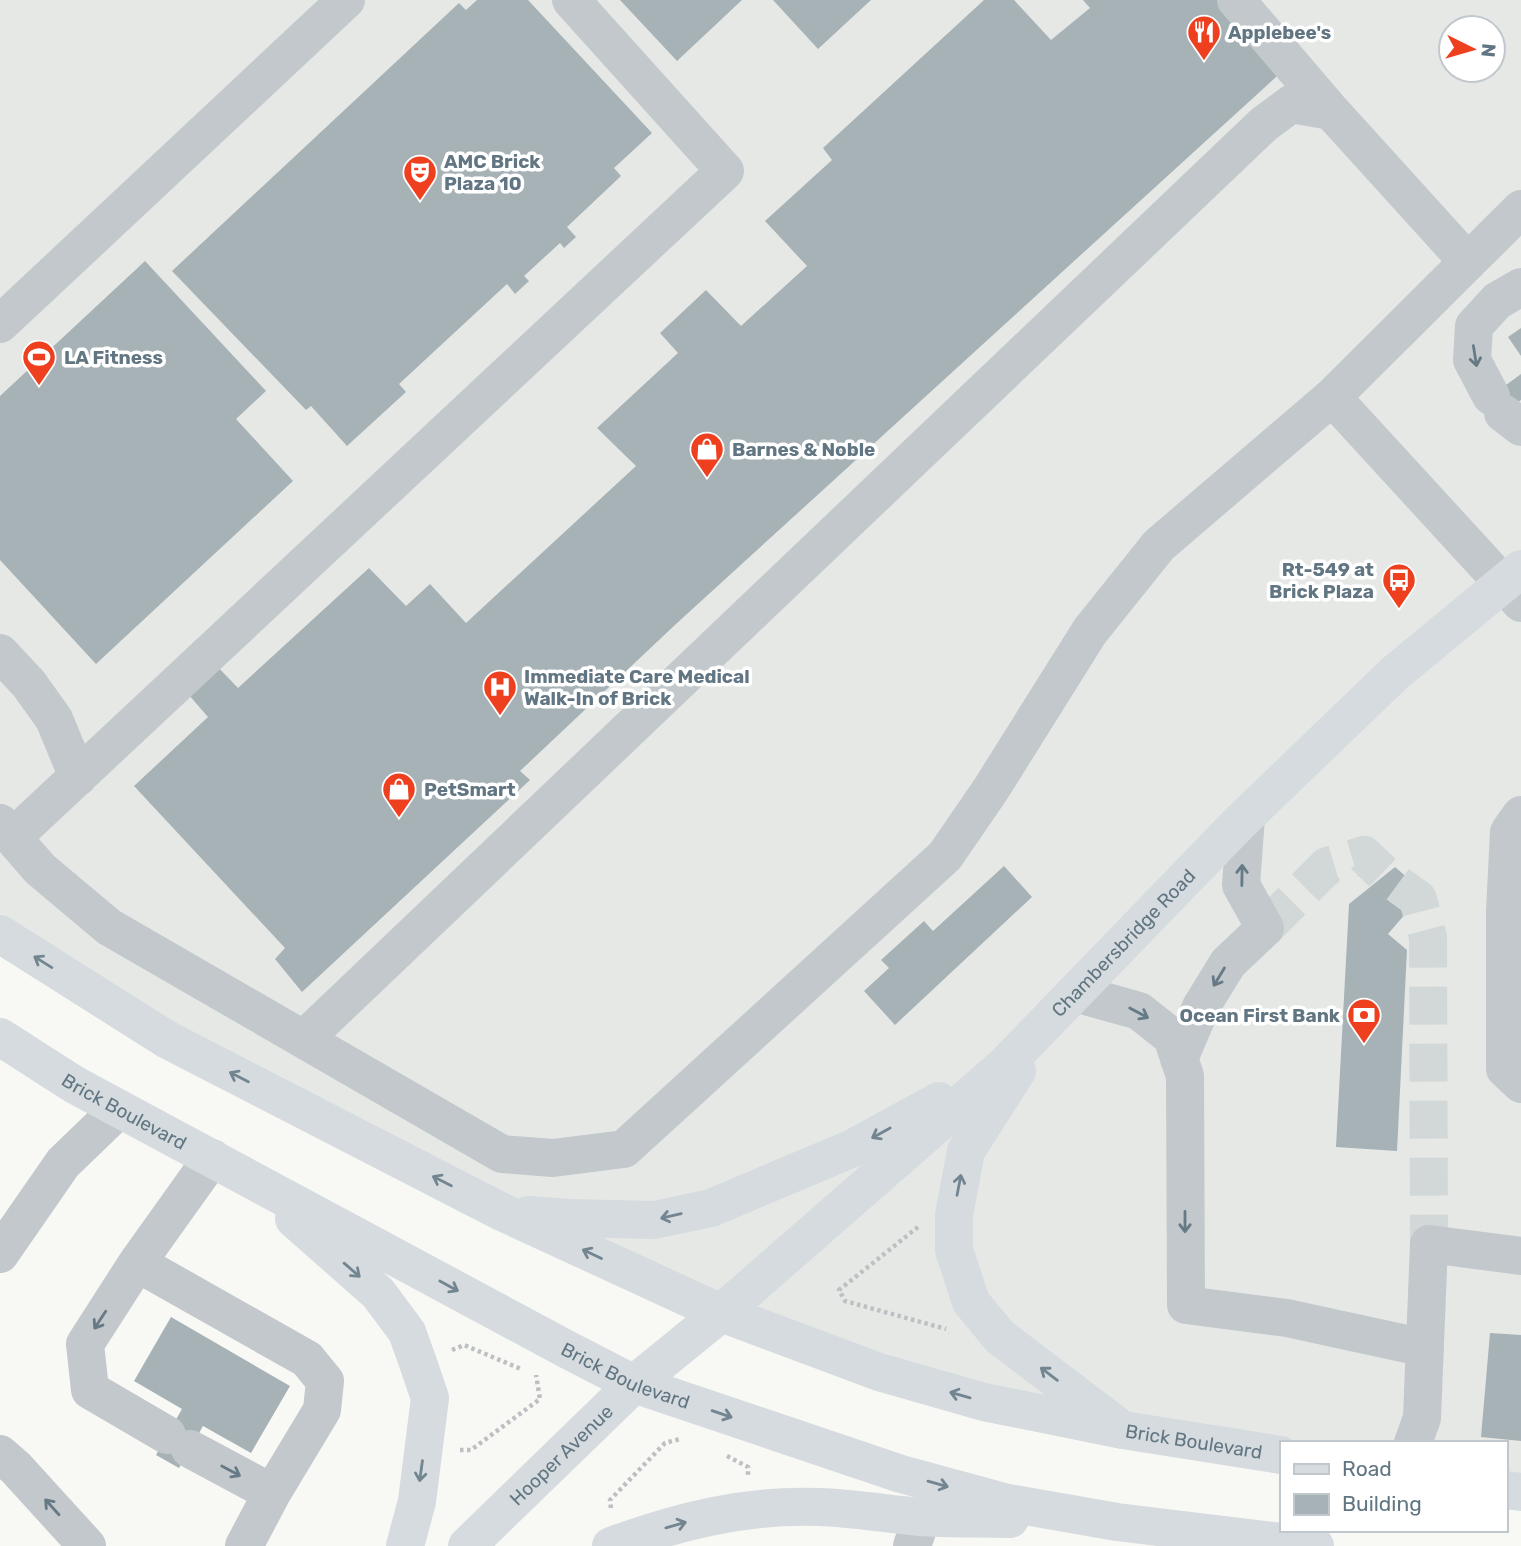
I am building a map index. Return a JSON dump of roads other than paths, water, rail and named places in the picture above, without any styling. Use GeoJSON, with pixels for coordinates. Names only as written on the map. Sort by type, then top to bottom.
{"type":"FeatureCollection","features":[{"type":"Feature","properties":{"kind":"main road","name":"Chambersbridge Road"},"geometry":{"type":"LineString","coordinates":[[721,1313],[1005,1065],[1246,817],[1395,673],[1515,585]]}},
{"type":"Feature","properties":{"kind":"main road","name":"Brick Boulevard"},"geometry":{"type":"LineString","coordinates":[[0,934],[166,1039],[502,1212],[721,1313],[878,1372],[984,1402],[1123,1430],[1280,1455]]}},
{"type":"Feature","properties":{"kind":"main road"},"geometry":{"type":"LineString","coordinates":[[1062,1007],[966,1151],[954,1215],[954,1250],[971,1302],[1000,1337],[1123,1430]]}},
{"type":"Feature","properties":{"kind":"main road","name":"Brick Boulevard"},"geometry":{"type":"LineString","coordinates":[[0,1037],[75,1085],[634,1384],[914,1477],[1007,1503],[1135,1529],[1308,1546]]}},
{"type":"Feature","properties":{"kind":"main road"},"geometry":{"type":"LineString","coordinates":[[502,1212],[570,1219],[654,1220],[711,1208],[853,1148],[1005,1065]]}},
{"type":"Feature","properties":{"kind":"main road"},"geometry":{"type":"LineString","coordinates":[[245,1176],[378,1293],[407,1332],[430,1398],[417,1501],[405,1546]]}},
{"type":"Feature","properties":{"kind":"main road","name":"Hooper Avenue"},"geometry":{"type":"LineString","coordinates":[[467,1546],[634,1384],[721,1313]]}},
{"type":"Feature","properties":{"kind":"main road"},"geometry":{"type":"LineString","coordinates":[[611,1546],[710,1515],[818,1506],[917,1531],[1135,1529]]}},
{"type":"Feature","properties":{"kind":"lane"},"geometry":{"type":"LineString","coordinates":[[0,324],[346,0]]}},
{"type":"Feature","properties":{"kind":"lane"},"geometry":{"type":"LineString","coordinates":[[571,0],[725,171],[78,777],[6,830],[40,869],[109,926],[502,1154],[553,1158],[624,1149],[945,856],[991,789],[1090,631],[1159,545],[1332,397],[1521,209]]}},
{"type":"Feature","properties":{"kind":"lane"},"geometry":{"type":"LineString","coordinates":[[1236,0],[1331,111],[1468,262]]}},
{"type":"Feature","properties":{"kind":"lane"},"geometry":{"type":"LineString","coordinates":[[304,1039],[1264,124],[1291,104],[1331,111]]}},
{"type":"Feature","properties":{"kind":"lane"},"geometry":{"type":"LineString","coordinates":[[1505,412],[1472,360],[1474,326],[1497,301],[1521,287]]}},
{"type":"Feature","properties":{"kind":"lane"},"geometry":{"type":"LineString","coordinates":[[1332,397],[1515,585]]}},
{"type":"Feature","properties":{"kind":"lane"},"geometry":{"type":"LineString","coordinates":[[0,653],[29,684],[54,719],[78,777]]}},
{"type":"Feature","properties":{"kind":"lane"},"geometry":{"type":"LineString","coordinates":[[1521,815],[1509,832],[1505,938],[1506,1069],[1521,1084]]}},
{"type":"Feature","properties":{"kind":"lane"},"geometry":{"type":"LineString","coordinates":[[1179,1059],[1202,1007],[1228,963],[1265,928],[1241,885],[1246,817]]}},
{"type":"Feature","properties":{"kind":"lane"},"geometry":{"type":"LineString","coordinates":[[1062,1007],[1139,1011],[1172,1037],[1185,1076],[1186,1305],[1287,1318],[1425,1349]]}},
{"type":"Feature","properties":{"kind":"lane"},"geometry":{"type":"LineString","coordinates":[[0,1254],[63,1163],[119,1109]]}},
{"type":"Feature","properties":{"kind":"lane"},"geometry":{"type":"LineString","coordinates":[[212,1158],[137,1263],[85,1344],[90,1391],[272,1493]]}},
{"type":"Feature","properties":{"kind":"lane"},"geometry":{"type":"LineString","coordinates":[[1414,1441],[1422,1418],[1429,1244],[1521,1256]]}},
{"type":"Feature","properties":{"kind":"lane"},"geometry":{"type":"LineString","coordinates":[[137,1263],[307,1359],[325,1381],[322,1410],[244,1546]]}},
{"type":"Feature","properties":{"kind":"lane"},"geometry":{"type":"LineString","coordinates":[[0,1454],[87,1546]]}},
{"type":"Feature","properties":{"kind":"tunnel"},"geometry":{"type":"LineString","coordinates":[[1265,928],[1327,866],[1364,855],[1385,875],[1418,899],[1428,937],[1429,1244]]}},
{"type":"Feature","properties":{"kind":"place","name":"Applebee's"},"geometry":{"type":"Point","coordinates":[1204,62]}},
{"type":"Feature","properties":{"kind":"place","name":"AMC Brick Plaza 10"},"geometry":{"type":"Point","coordinates":[420,202]}},
{"type":"Feature","properties":{"kind":"place","name":"LA Fitness"},"geometry":{"type":"Point","coordinates":[39,387]}},
{"type":"Feature","properties":{"kind":"place","name":"Barnes & Noble"},"geometry":{"type":"Point","coordinates":[707,479]}},
{"type":"Feature","properties":{"kind":"place","name":"Rt-549 at Brick Plaza"},"geometry":{"type":"Point","coordinates":[1399,610]}},
{"type":"Feature","properties":{"kind":"place","name":"Immediate Care Medical Walk-In of Brick"},"geometry":{"type":"Point","coordinates":[500,717]}},
{"type":"Feature","properties":{"kind":"place","name":"PetSmart"},"geometry":{"type":"Point","coordinates":[399,819]}},
{"type":"Feature","properties":{"kind":"place","name":"Ocean First Bank"},"geometry":{"type":"Point","coordinates":[1364,1045]}}]}
